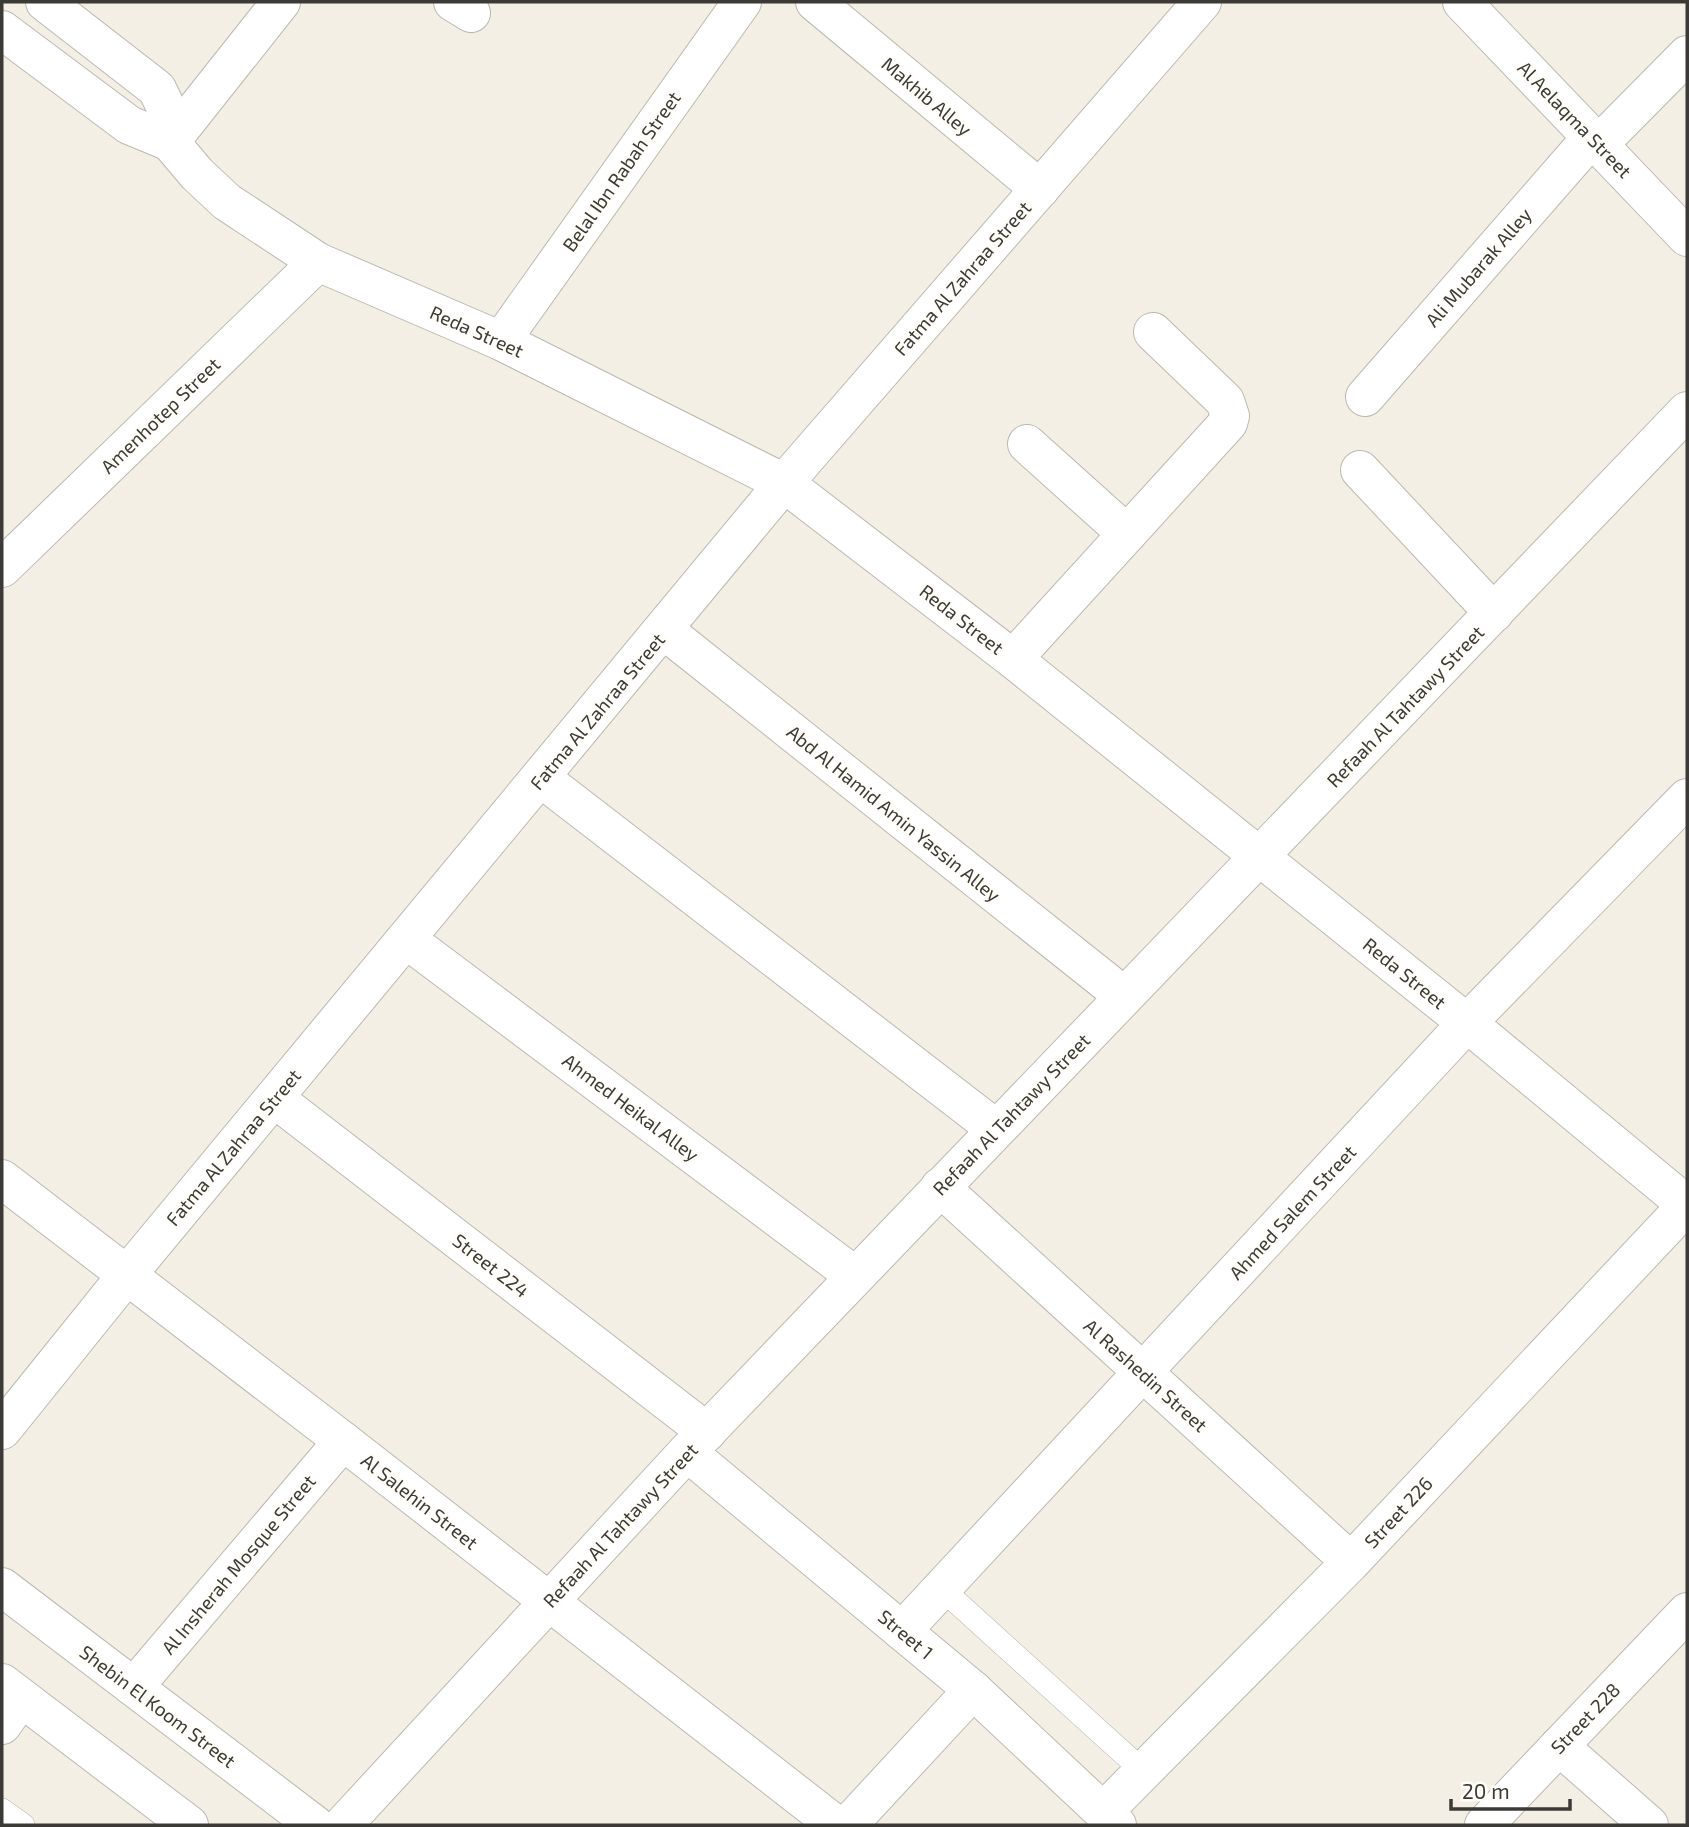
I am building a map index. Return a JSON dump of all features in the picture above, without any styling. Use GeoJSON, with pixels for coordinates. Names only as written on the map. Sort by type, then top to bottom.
{"type":"FeatureCollection","features":[{"type":"Feature","properties":{"kind":"street"},"geometry":{"type":"LineString","coordinates":[[45,2],[157,89],[168,112],[170,142]]}},
{"type":"Feature","properties":{"kind":"street"},"geometry":{"type":"LineString","coordinates":[[170,142],[281,2]]}},
{"type":"Feature","properties":{"kind":"street","name":"Belal Ibn Rabah Street"},"geometry":{"type":"LineString","coordinates":[[501,341],[742,2]]}},
{"type":"Feature","properties":{"kind":"street","name":"Makhib Alley"},"geometry":{"type":"LineString","coordinates":[[815,2],[1040,190]]}},
{"type":"Feature","properties":{"kind":"street","name":"Fatma Al Zahraa Street"},"geometry":{"type":"LineString","coordinates":[[2,1430],[126,1276],[784,483],[1202,2]]}},
{"type":"Feature","properties":{"kind":"street","name":"Al Aelaqma Street"},"geometry":{"type":"LineString","coordinates":[[1462,2],[1687,237]]}},
{"type":"Feature","properties":{"kind":"street","name":"Reda Street"},"geometry":{"type":"LineString","coordinates":[[2,30],[129,125],[170,142],[197,174],[227,202],[318,262],[501,341],[784,483],[1013,659],[1467,1023],[1687,1205]]}},
{"type":"Feature","properties":{"kind":"street","name":"Ali Mubarak Alley"},"geometry":{"type":"LineString","coordinates":[[1365,397],[1595,141],[1687,55]]}},
{"type":"Feature","properties":{"kind":"street","name":"Amenhotep Street"},"geometry":{"type":"LineString","coordinates":[[6,558],[318,262]]}},
{"type":"Feature","properties":{"kind":"street"},"geometry":{"type":"LineString","coordinates":[[1013,659],[1228,423],[1230,416],[1225,401],[1153,332]]}},
{"type":"Feature","properties":{"kind":"street","name":"Refaah Al Tahtawy Street"},"geometry":{"type":"LineString","coordinates":[[343,1825],[697,1442],[1687,411]]}},
{"type":"Feature","properties":{"kind":"street"},"geometry":{"type":"LineString","coordinates":[[1027,444],[1127,534]]}},
{"type":"Feature","properties":{"kind":"street"},"geometry":{"type":"LineString","coordinates":[[1360,470],[1494,613]]}},
{"type":"Feature","properties":{"kind":"street","name":"Abd Al Hamid Amin Yassin Alley"},"geometry":{"type":"LineString","coordinates":[[664,630],[1124,996]]}},
{"type":"Feature","properties":{"kind":"street"},"geometry":{"type":"LineString","coordinates":[[541,778],[996,1129]]}},
{"type":"Feature","properties":{"kind":"street","name":"Ahmed Salem Street"},"geometry":{"type":"LineString","coordinates":[[902,1631],[1467,1023],[1687,798]]}},
{"type":"Feature","properties":{"kind":"street","name":"Ahmed Heikal Alley"},"geometry":{"type":"LineString","coordinates":[[406,939],[855,1276]]}},
{"type":"Feature","properties":{"kind":"street","name":"Street 224"},"geometry":{"type":"LineString","coordinates":[[274,1098],[697,1442]]}},
{"type":"Feature","properties":{"kind":"street","name":"Al Salehin Street"},"geometry":{"type":"LineString","coordinates":[[2,1179],[836,1825]]}},
{"type":"Feature","properties":{"kind":"street","name":"Al Rashedin Street"},"geometry":{"type":"LineString","coordinates":[[940,1187],[1351,1562]]}},
{"type":"Feature","properties":{"kind":"street","name":"Street 226"},"geometry":{"type":"LineString","coordinates":[[1110,1819],[1144,1772],[1351,1562],[1687,1205]]}},
{"type":"Feature","properties":{"kind":"street","name":"Al Insherah Mosque Street"},"geometry":{"type":"LineString","coordinates":[[134,1687],[343,1441]]}},
{"type":"Feature","properties":{"kind":"street","name":"Street 1"},"geometry":{"type":"LineString","coordinates":[[697,1442],[902,1631],[973,1690],[1110,1819]]}},
{"type":"Feature","properties":{"kind":"street","name":"Shebin El Koom Street"},"geometry":{"type":"LineString","coordinates":[[2,1587],[314,1825]]}},
{"type":"Feature","properties":{"kind":"street","name":"Street 228"},"geometry":{"type":"LineString","coordinates":[[1484,1825],[1687,1612]]}},
{"type":"Feature","properties":{"kind":"street"},"geometry":{"type":"LineString","coordinates":[[848,1825],[973,1690]]}},
{"type":"Feature","properties":{"kind":"street"},"geometry":{"type":"LineString","coordinates":[[8,1702],[177,1821]]}},
{"type":"Feature","properties":{"kind":"street"},"geometry":{"type":"LineString","coordinates":[[1559,1746],[1649,1825]]}},
{"type":"Feature","properties":{"kind":"lane"},"geometry":{"type":"LineString","coordinates":[[941,1588],[1144,1772]]}},
{"type":"Feature","properties":{"kind":"lane"},"geometry":{"type":"LineString","coordinates":[[2,1810],[23,1825]]}}]}
